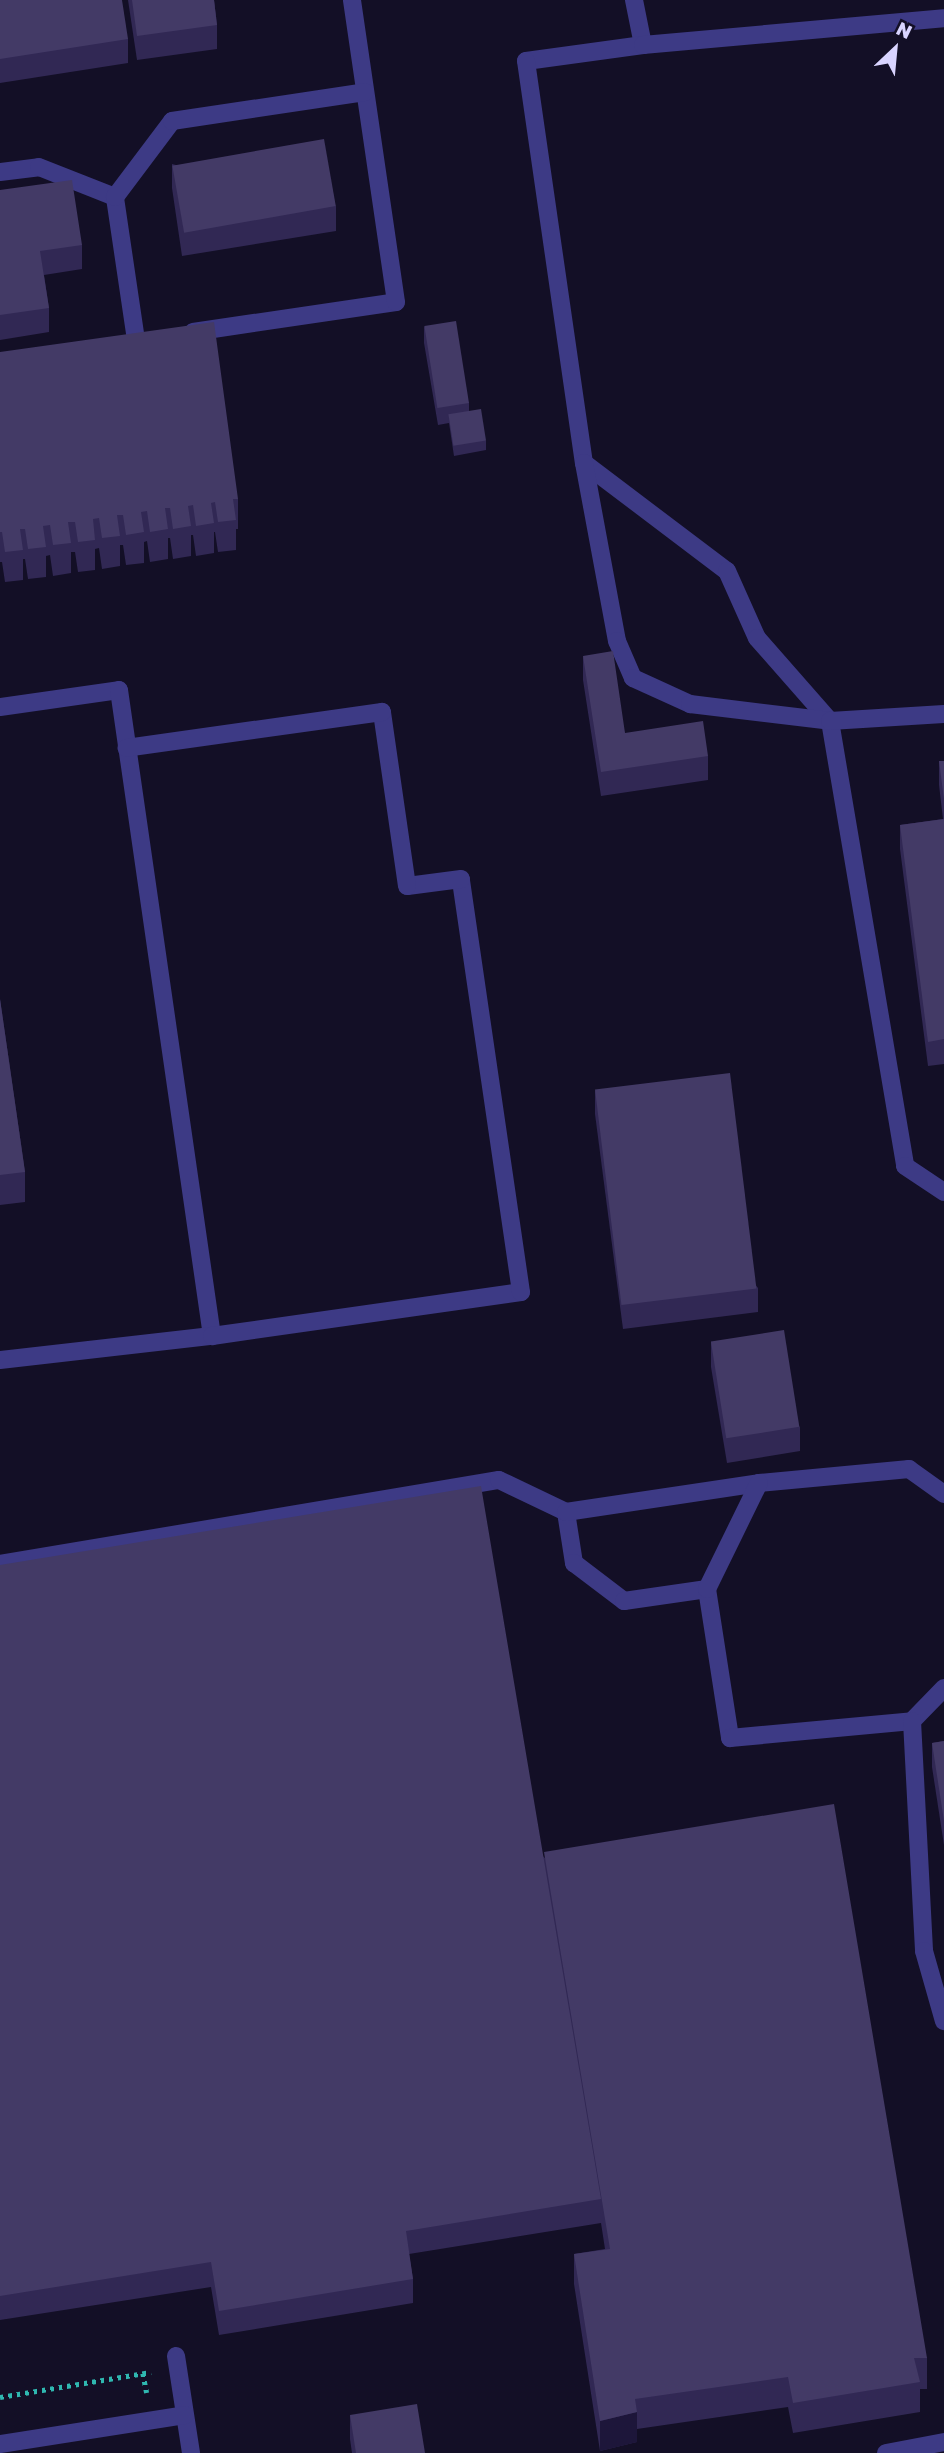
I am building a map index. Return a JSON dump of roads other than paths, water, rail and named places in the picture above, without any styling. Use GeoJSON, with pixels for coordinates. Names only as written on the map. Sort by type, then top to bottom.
{"type":"FeatureCollection","features":[{"type":"Feature","properties":{"kind":"lane"},"geometry":{"type":"LineString","coordinates":[[177,334],[396,302],[352,0]]}},
{"type":"Feature","properties":{"kind":"lane"},"geometry":{"type":"LineString","coordinates":[[634,0],[643,45]]}},
{"type":"Feature","properties":{"kind":"lane"},"geometry":{"type":"LineString","coordinates":[[944,19],[643,45],[526,61],[584,463],[617,641],[632,678],[690,704],[830,721],[944,714]]}},
{"type":"Feature","properties":{"kind":"lane"},"geometry":{"type":"LineString","coordinates":[[136,340],[115,197],[172,121],[365,92]]}},
{"type":"Feature","properties":{"kind":"lane"},"geometry":{"type":"LineString","coordinates":[[0,172],[39,167],[115,197]]}},
{"type":"Feature","properties":{"kind":"lane"},"geometry":{"type":"LineString","coordinates":[[584,463],[727,571],[757,638],[830,721],[905,1166],[944,1192]]}},
{"type":"Feature","properties":{"kind":"lane"},"geometry":{"type":"LineString","coordinates":[[0,707],[119,690],[212,1336]]}},
{"type":"Feature","properties":{"kind":"lane"},"geometry":{"type":"LineString","coordinates":[[0,1360],[212,1336],[520,1292],[461,879],[407,886],[382,712],[127,748]]}},
{"type":"Feature","properties":{"kind":"lane"},"geometry":{"type":"LineString","coordinates":[[0,1564],[499,1480],[566,1512],[759,1483],[909,1469],[944,1494]]}},
{"type":"Feature","properties":{"kind":"lane"},"geometry":{"type":"LineString","coordinates":[[759,1483],[707,1589],[730,1738],[912,1721],[944,1688]]}},
{"type":"Feature","properties":{"kind":"lane"},"geometry":{"type":"LineString","coordinates":[[566,1512],[574,1563],[624,1601],[707,1589]]}},
{"type":"Feature","properties":{"kind":"lane"},"geometry":{"type":"LineString","coordinates":[[912,1721],[924,1951],[944,2021]]}},
{"type":"Feature","properties":{"kind":"lane"},"geometry":{"type":"LineString","coordinates":[[177,2362],[191,2453]]}},
{"type":"Feature","properties":{"kind":"lane"},"geometry":{"type":"LineString","coordinates":[[0,2444],[185,2415]]}},
{"type":"Feature","properties":{"kind":"lane"},"geometry":{"type":"LineString","coordinates":[[886,2453],[944,2442]]}}]}
